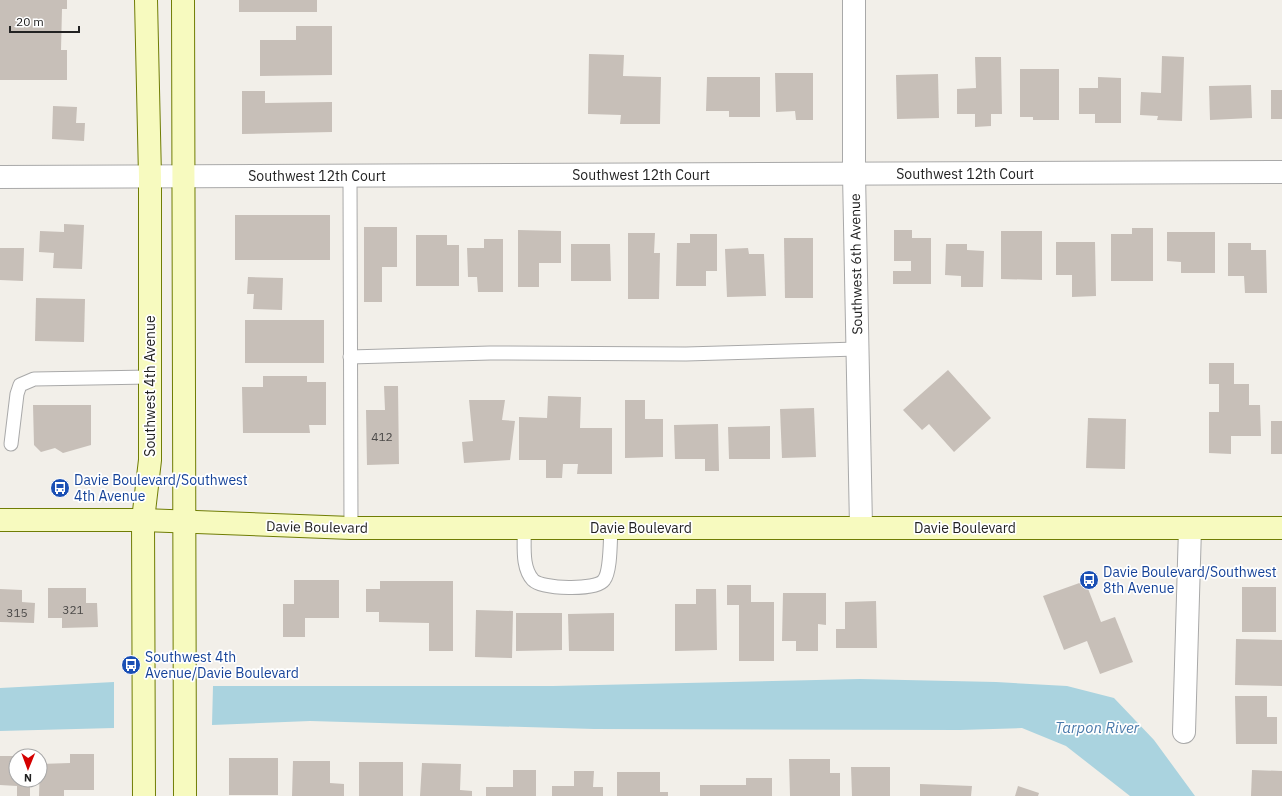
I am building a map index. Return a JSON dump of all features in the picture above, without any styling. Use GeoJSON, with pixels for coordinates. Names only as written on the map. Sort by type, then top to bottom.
{"type":"FeatureCollection","features":[{"type":"Feature","properties":{"kind":"main road","name":"Southwest 4th Avenue"},"geometry":{"type":"LineString","coordinates":[[144,796],[143,520],[150,460],[150,177],[146,0]]}},
{"type":"Feature","properties":{"kind":"main road"},"geometry":{"type":"LineString","coordinates":[[183,0],[185,796]]}},
{"type":"Feature","properties":{"kind":"main road","name":"Davie Boulevard"},"geometry":{"type":"LineString","coordinates":[[0,520],[143,520],[184,523],[351,528],[1282,528]]}},
{"type":"Feature","properties":{"kind":"street","name":"Southwest 6th Avenue"},"geometry":{"type":"LineString","coordinates":[[854,0],[854,174],[861,527]]}},
{"type":"Feature","properties":{"kind":"street","name":"Southwest 12th Court"},"geometry":{"type":"LineString","coordinates":[[0,178],[1282,172]]}},
{"type":"Feature","properties":{"kind":"street"},"geometry":{"type":"LineString","coordinates":[[1184,732],[1190,528]]}},
{"type":"Feature","properties":{"kind":"lane"},"geometry":{"type":"LineString","coordinates":[[350,176],[351,528]]}},
{"type":"Feature","properties":{"kind":"lane"},"geometry":{"type":"LineString","coordinates":[[350,357],[490,353],[686,354],[857,349]]}},
{"type":"Feature","properties":{"kind":"lane"},"geometry":{"type":"LineString","coordinates":[[11,444],[17,394],[20,385],[34,379],[150,376]]}},
{"type":"Feature","properties":{"kind":"lane"},"geometry":{"type":"LineString","coordinates":[[524,529],[525,564],[533,580],[558,588],[584,587],[601,583],[604,580],[608,573],[611,528]]}},
{"type":"Feature","properties":{"kind":"water","name":"Tarpon River"},"geometry":{"type":"Polygon","coordinates":[[[860,679],[996,682],[1067,686],[1114,698],[1154,740],[1195,796],[1130,796],[1066,746],[1022,728],[960,730],[594,729],[310,721],[212,725],[213,686],[553,686],[860,679]]]}},
{"type":"Feature","properties":{"kind":"water"},"geometry":{"type":"Polygon","coordinates":[[[114,682],[114,728],[0,731],[0,688],[114,682]]]}},
{"type":"Feature","properties":{"kind":"building"},"geometry":{"type":"Polygon","coordinates":[[[0,0],[67,0],[67,9],[62,9],[61,50],[67,50],[67,80],[0,80],[0,0]]]}},
{"type":"Feature","properties":{"kind":"building"},"geometry":{"type":"Polygon","coordinates":[[[239,0],[317,0],[317,12],[239,12],[239,0]]]}},
{"type":"Feature","properties":{"kind":"building"},"geometry":{"type":"Polygon","coordinates":[[[296,26],[332,26],[332,75],[260,76],[260,40],[296,40],[296,26]]]}},
{"type":"Feature","properties":{"kind":"building"},"geometry":{"type":"Polygon","coordinates":[[[589,54],[624,55],[623,76],[661,77],[660,124],[620,124],[621,115],[588,114],[589,54]]]}},
{"type":"Feature","properties":{"kind":"building"},"geometry":{"type":"Polygon","coordinates":[[[1162,56],[1184,57],[1182,121],[1157,120],[1158,116],[1140,115],[1141,92],[1161,93],[1162,56]]]}},
{"type":"Feature","properties":{"kind":"building"},"geometry":{"type":"Polygon","coordinates":[[[975,57],[1001,57],[1002,114],[991,114],[991,126],[975,127],[975,114],[957,114],[957,89],[976,88],[975,57]]]}},
{"type":"Feature","properties":{"kind":"building"},"geometry":{"type":"Polygon","coordinates":[[[1020,69],[1059,69],[1059,120],[1033,120],[1033,117],[1020,117],[1020,69]]]}},
{"type":"Feature","properties":{"kind":"building"},"geometry":{"type":"Polygon","coordinates":[[[775,73],[813,73],[813,120],[796,120],[795,111],[776,112],[775,73]]]}},
{"type":"Feature","properties":{"kind":"building"},"geometry":{"type":"Polygon","coordinates":[[[938,74],[939,118],[897,119],[896,75],[938,74]]]}},
{"type":"Feature","properties":{"kind":"building"},"geometry":{"type":"Polygon","coordinates":[[[707,77],[760,77],[760,117],[729,117],[729,111],[706,111],[707,77]]]}},
{"type":"Feature","properties":{"kind":"building"},"geometry":{"type":"Polygon","coordinates":[[[1098,77],[1121,78],[1121,123],[1095,123],[1095,114],[1079,114],[1079,88],[1098,88],[1098,77]]]}},
{"type":"Feature","properties":{"kind":"building"},"geometry":{"type":"Polygon","coordinates":[[[1251,85],[1252,118],[1210,120],[1209,86],[1251,85]]]}},
{"type":"Feature","properties":{"kind":"building"},"geometry":{"type":"Polygon","coordinates":[[[1271,90],[1282,90],[1282,119],[1271,119],[1271,90]]]}},
{"type":"Feature","properties":{"kind":"building"},"geometry":{"type":"Polygon","coordinates":[[[242,91],[265,91],[265,103],[332,102],[332,132],[242,134],[242,91]]]}},
{"type":"Feature","properties":{"kind":"building"},"geometry":{"type":"Polygon","coordinates":[[[53,106],[77,107],[76,123],[85,123],[84,141],[52,139],[53,106]]]}},
{"type":"Feature","properties":{"kind":"building"},"geometry":{"type":"Polygon","coordinates":[[[235,215],[330,215],[330,260],[235,260],[235,215]]]}},
{"type":"Feature","properties":{"kind":"building"},"geometry":{"type":"Polygon","coordinates":[[[64,224],[84,225],[82,269],[53,268],[54,253],[39,252],[40,231],[64,232],[64,224]]]}},
{"type":"Feature","properties":{"kind":"building"},"geometry":{"type":"Polygon","coordinates":[[[364,227],[397,227],[397,267],[382,267],[382,302],[364,302],[364,227]]]}},
{"type":"Feature","properties":{"kind":"building"},"geometry":{"type":"Polygon","coordinates":[[[1132,228],[1153,228],[1153,281],[1111,281],[1111,234],[1132,234],[1132,228]]]}},
{"type":"Feature","properties":{"kind":"building"},"geometry":{"type":"Polygon","coordinates":[[[518,230],[561,231],[561,263],[539,263],[539,287],[518,287],[518,230]]]}},
{"type":"Feature","properties":{"kind":"building"},"geometry":{"type":"Polygon","coordinates":[[[894,230],[912,230],[912,238],[931,238],[931,284],[893,284],[893,271],[911,271],[911,261],[894,261],[894,230]]]}},
{"type":"Feature","properties":{"kind":"building"},"geometry":{"type":"Polygon","coordinates":[[[1001,231],[1042,231],[1042,280],[1001,279],[1001,231]]]}},
{"type":"Feature","properties":{"kind":"building"},"geometry":{"type":"Polygon","coordinates":[[[1167,232],[1215,232],[1215,273],[1181,273],[1181,262],[1167,261],[1167,232]]]}},
{"type":"Feature","properties":{"kind":"building"},"geometry":{"type":"Polygon","coordinates":[[[628,233],[655,233],[654,253],[660,253],[659,299],[628,299],[628,233]]]}},
{"type":"Feature","properties":{"kind":"building"},"geometry":{"type":"Polygon","coordinates":[[[690,234],[717,234],[717,271],[706,271],[706,286],[676,286],[677,243],[690,243],[690,234]]]}},
{"type":"Feature","properties":{"kind":"building"},"geometry":{"type":"Polygon","coordinates":[[[416,235],[447,235],[447,245],[459,245],[459,286],[416,286],[416,235]]]}},
{"type":"Feature","properties":{"kind":"building"},"geometry":{"type":"Polygon","coordinates":[[[784,238],[813,238],[813,298],[785,298],[784,238]]]}},
{"type":"Feature","properties":{"kind":"building"},"geometry":{"type":"Polygon","coordinates":[[[484,239],[503,239],[503,292],[478,292],[477,277],[468,277],[467,248],[484,248],[484,239]]]}},
{"type":"Feature","properties":{"kind":"building"},"geometry":{"type":"Polygon","coordinates":[[[1056,242],[1095,242],[1096,296],[1072,297],[1072,275],[1056,275],[1056,242]]]}},
{"type":"Feature","properties":{"kind":"building"},"geometry":{"type":"Polygon","coordinates":[[[1228,243],[1251,243],[1251,250],[1266,250],[1267,293],[1245,293],[1244,276],[1228,276],[1228,243]]]}},
{"type":"Feature","properties":{"kind":"building"},"geometry":{"type":"Polygon","coordinates":[[[571,244],[610,244],[611,281],[571,281],[571,244]]]}},
{"type":"Feature","properties":{"kind":"building"},"geometry":{"type":"Polygon","coordinates":[[[946,244],[967,244],[967,250],[984,251],[983,287],[961,287],[961,276],[945,275],[946,244]]]}},
{"type":"Feature","properties":{"kind":"building"},"geometry":{"type":"Polygon","coordinates":[[[0,248],[24,248],[23,281],[0,280],[0,248]]]}},
{"type":"Feature","properties":{"kind":"building"},"geometry":{"type":"Polygon","coordinates":[[[748,248],[749,254],[764,254],[766,296],[727,297],[725,249],[748,248]]]}},
{"type":"Feature","properties":{"kind":"building"},"geometry":{"type":"Polygon","coordinates":[[[248,277],[283,278],[282,310],[253,309],[254,294],[247,294],[248,277]]]}},
{"type":"Feature","properties":{"kind":"building"},"geometry":{"type":"Polygon","coordinates":[[[36,298],[85,299],[84,342],[35,341],[36,298]]]}},
{"type":"Feature","properties":{"kind":"building"},"geometry":{"type":"Polygon","coordinates":[[[245,320],[324,320],[324,363],[245,363],[245,320]]]}},
{"type":"Feature","properties":{"kind":"building"},"geometry":{"type":"Polygon","coordinates":[[[1209,363],[1234,363],[1234,384],[1249,384],[1249,405],[1260,405],[1261,436],[1231,436],[1231,454],[1209,453],[1209,412],[1219,412],[1219,384],[1209,384],[1209,363]]]}},
{"type":"Feature","properties":{"kind":"building"},"geometry":{"type":"Polygon","coordinates":[[[948,370],[991,418],[954,452],[929,424],[922,430],[903,410],[948,370]]]}},
{"type":"Feature","properties":{"kind":"building"},"geometry":{"type":"Polygon","coordinates":[[[263,376],[307,376],[307,382],[326,382],[326,425],[309,425],[310,433],[243,433],[242,387],[263,387],[263,376]]]}},
{"type":"Feature","properties":{"kind":"building"},"geometry":{"type":"Polygon","coordinates":[[[384,386],[398,386],[399,464],[367,465],[366,410],[385,410],[384,386]]]}},
{"type":"Feature","properties":{"kind":"building"},"geometry":{"type":"Polygon","coordinates":[[[548,396],[581,397],[580,428],[612,428],[612,474],[577,474],[578,464],[563,464],[562,478],[546,478],[546,460],[519,460],[519,417],[547,418],[548,396]]]}},
{"type":"Feature","properties":{"kind":"building"},"geometry":{"type":"Polygon","coordinates":[[[469,400],[505,400],[502,420],[515,421],[510,460],[464,463],[462,442],[473,441],[469,400]]]}},
{"type":"Feature","properties":{"kind":"building"},"geometry":{"type":"Polygon","coordinates":[[[625,400],[645,400],[645,419],[663,419],[663,457],[625,458],[625,400]]]}},
{"type":"Feature","properties":{"kind":"building"},"geometry":{"type":"Polygon","coordinates":[[[33,405],[91,405],[91,445],[63,453],[55,448],[41,452],[34,445],[33,405]]]}},
{"type":"Feature","properties":{"kind":"building"},"geometry":{"type":"Polygon","coordinates":[[[814,408],[816,457],[782,458],[780,409],[814,408]]]}},
{"type":"Feature","properties":{"kind":"building"},"geometry":{"type":"Polygon","coordinates":[[[1088,418],[1126,419],[1125,469],[1086,468],[1088,418]]]}},
{"type":"Feature","properties":{"kind":"building"},"geometry":{"type":"Polygon","coordinates":[[[1271,421],[1282,421],[1282,454],[1271,454],[1271,421]]]}},
{"type":"Feature","properties":{"kind":"building"},"geometry":{"type":"Polygon","coordinates":[[[718,424],[719,471],[705,471],[705,459],[675,459],[674,425],[718,424]]]}},
{"type":"Feature","properties":{"kind":"building"},"geometry":{"type":"Polygon","coordinates":[[[770,426],[770,459],[729,459],[728,427],[770,426]]]}},
{"type":"Feature","properties":{"kind":"building"},"geometry":{"type":"Polygon","coordinates":[[[294,580],[339,580],[339,618],[305,618],[305,637],[283,637],[283,604],[294,604],[294,580]]]}},
{"type":"Feature","properties":{"kind":"building"},"geometry":{"type":"Polygon","coordinates":[[[380,581],[453,581],[453,651],[429,651],[429,623],[379,622],[379,612],[366,612],[366,589],[380,589],[380,581]]]}},
{"type":"Feature","properties":{"kind":"building"},"geometry":{"type":"Polygon","coordinates":[[[1085,581],[1101,622],[1115,617],[1133,662],[1100,674],[1087,641],[1064,650],[1043,596],[1085,581]]]}},
{"type":"Feature","properties":{"kind":"building"},"geometry":{"type":"Polygon","coordinates":[[[727,585],[751,585],[751,602],[774,602],[774,661],[739,661],[739,605],[727,605],[727,585]]]}},
{"type":"Feature","properties":{"kind":"building"},"geometry":{"type":"Polygon","coordinates":[[[1242,587],[1276,587],[1276,632],[1242,632],[1242,587]]]}},
{"type":"Feature","properties":{"kind":"building"},"geometry":{"type":"Polygon","coordinates":[[[48,588],[86,588],[86,603],[97,603],[98,627],[62,628],[62,618],[48,618],[48,588]]]}},
{"type":"Feature","properties":{"kind":"building"},"geometry":{"type":"Polygon","coordinates":[[[0,589],[22,590],[22,602],[35,603],[34,623],[0,622],[0,589]]]}},
{"type":"Feature","properties":{"kind":"building"},"geometry":{"type":"Polygon","coordinates":[[[696,589],[716,589],[717,650],[675,651],[675,604],[696,604],[696,589]]]}},
{"type":"Feature","properties":{"kind":"building"},"geometry":{"type":"Polygon","coordinates":[[[783,593],[826,593],[826,625],[818,624],[818,651],[796,651],[796,641],[782,641],[783,593]]]}},
{"type":"Feature","properties":{"kind":"building"},"geometry":{"type":"Polygon","coordinates":[[[876,601],[877,648],[836,648],[836,629],[845,629],[845,602],[876,601]]]}},
{"type":"Feature","properties":{"kind":"building"},"geometry":{"type":"Polygon","coordinates":[[[476,610],[513,611],[512,658],[475,657],[476,610]]]}},
{"type":"Feature","properties":{"kind":"building"},"geometry":{"type":"Polygon","coordinates":[[[516,613],[562,613],[562,650],[516,651],[516,613]]]}},
{"type":"Feature","properties":{"kind":"building"},"geometry":{"type":"Polygon","coordinates":[[[614,613],[614,651],[569,651],[568,614],[614,613]]]}},
{"type":"Feature","properties":{"kind":"building"},"geometry":{"type":"Polygon","coordinates":[[[1236,639],[1282,640],[1282,686],[1235,685],[1236,639]]]}},
{"type":"Feature","properties":{"kind":"building"},"geometry":{"type":"Polygon","coordinates":[[[1235,696],[1267,696],[1267,717],[1277,717],[1277,744],[1236,744],[1235,696]]]}},
{"type":"Feature","properties":{"kind":"building"},"geometry":{"type":"Polygon","coordinates":[[[70,754],[94,754],[94,790],[64,790],[64,796],[39,796],[39,788],[48,788],[48,764],[70,763],[70,754]]]}},
{"type":"Feature","properties":{"kind":"building"},"geometry":{"type":"Polygon","coordinates":[[[0,756],[8,756],[8,785],[0,785],[0,756]]]}},
{"type":"Feature","properties":{"kind":"building"},"geometry":{"type":"Polygon","coordinates":[[[229,758],[278,758],[278,795],[229,795],[229,758]]]}},
{"type":"Feature","properties":{"kind":"building"},"geometry":{"type":"Polygon","coordinates":[[[789,759],[830,759],[830,773],[840,773],[840,796],[790,796],[789,759]]]}},
{"type":"Feature","properties":{"kind":"building"},"geometry":{"type":"Polygon","coordinates":[[[293,761],[330,761],[330,783],[344,784],[344,796],[292,796],[293,761]]]}},
{"type":"Feature","properties":{"kind":"building"},"geometry":{"type":"Polygon","coordinates":[[[359,762],[403,762],[403,796],[359,796],[359,762]]]}},
{"type":"Feature","properties":{"kind":"building"},"geometry":{"type":"Polygon","coordinates":[[[422,763],[461,764],[460,790],[472,791],[472,796],[420,796],[422,763]]]}},
{"type":"Feature","properties":{"kind":"building"},"geometry":{"type":"Polygon","coordinates":[[[851,767],[890,767],[890,796],[852,796],[851,767]]]}},
{"type":"Feature","properties":{"kind":"building"},"geometry":{"type":"Polygon","coordinates":[[[513,770],[536,770],[536,796],[486,796],[486,787],[513,787],[513,770]]]}},
{"type":"Feature","properties":{"kind":"building"},"geometry":{"type":"Polygon","coordinates":[[[1252,770],[1282,771],[1282,796],[1251,796],[1252,770]]]}},
{"type":"Feature","properties":{"kind":"building"},"geometry":{"type":"Polygon","coordinates":[[[574,771],[594,771],[593,787],[603,787],[603,796],[552,796],[552,786],[574,786],[574,771]]]}},
{"type":"Feature","properties":{"kind":"building"},"geometry":{"type":"Polygon","coordinates":[[[617,772],[660,772],[660,792],[668,792],[668,796],[617,796],[617,772]]]}},
{"type":"Feature","properties":{"kind":"building"},"geometry":{"type":"Polygon","coordinates":[[[746,778],[772,778],[772,796],[700,796],[700,785],[746,785],[746,778]]]}},
{"type":"Feature","properties":{"kind":"building"},"geometry":{"type":"Polygon","coordinates":[[[920,784],[972,786],[971,796],[920,796],[920,784]]]}},
{"type":"Feature","properties":{"kind":"building"},"geometry":{"type":"Polygon","coordinates":[[[1018,786],[1039,793],[1038,796],[1015,796],[1018,786]]]}},
{"type":"Feature","properties":{"kind":"building"},"geometry":{"type":"Polygon","coordinates":[[[17,788],[30,788],[30,796],[17,796],[17,788]]]}},
{"type":"Feature","properties":{"kind":"place","name":"Davie Boulevard/Southwest 4th Avenue"},"geometry":{"type":"Point","coordinates":[60,488]}},
{"type":"Feature","properties":{"kind":"place","name":"Davie Boulevard/Southwest 8th Avenue"},"geometry":{"type":"Point","coordinates":[1089,580]}},
{"type":"Feature","properties":{"kind":"place","name":"Southwest 4th Avenue/Davie Boulevard"},"geometry":{"type":"Point","coordinates":[131,665]}}]}
